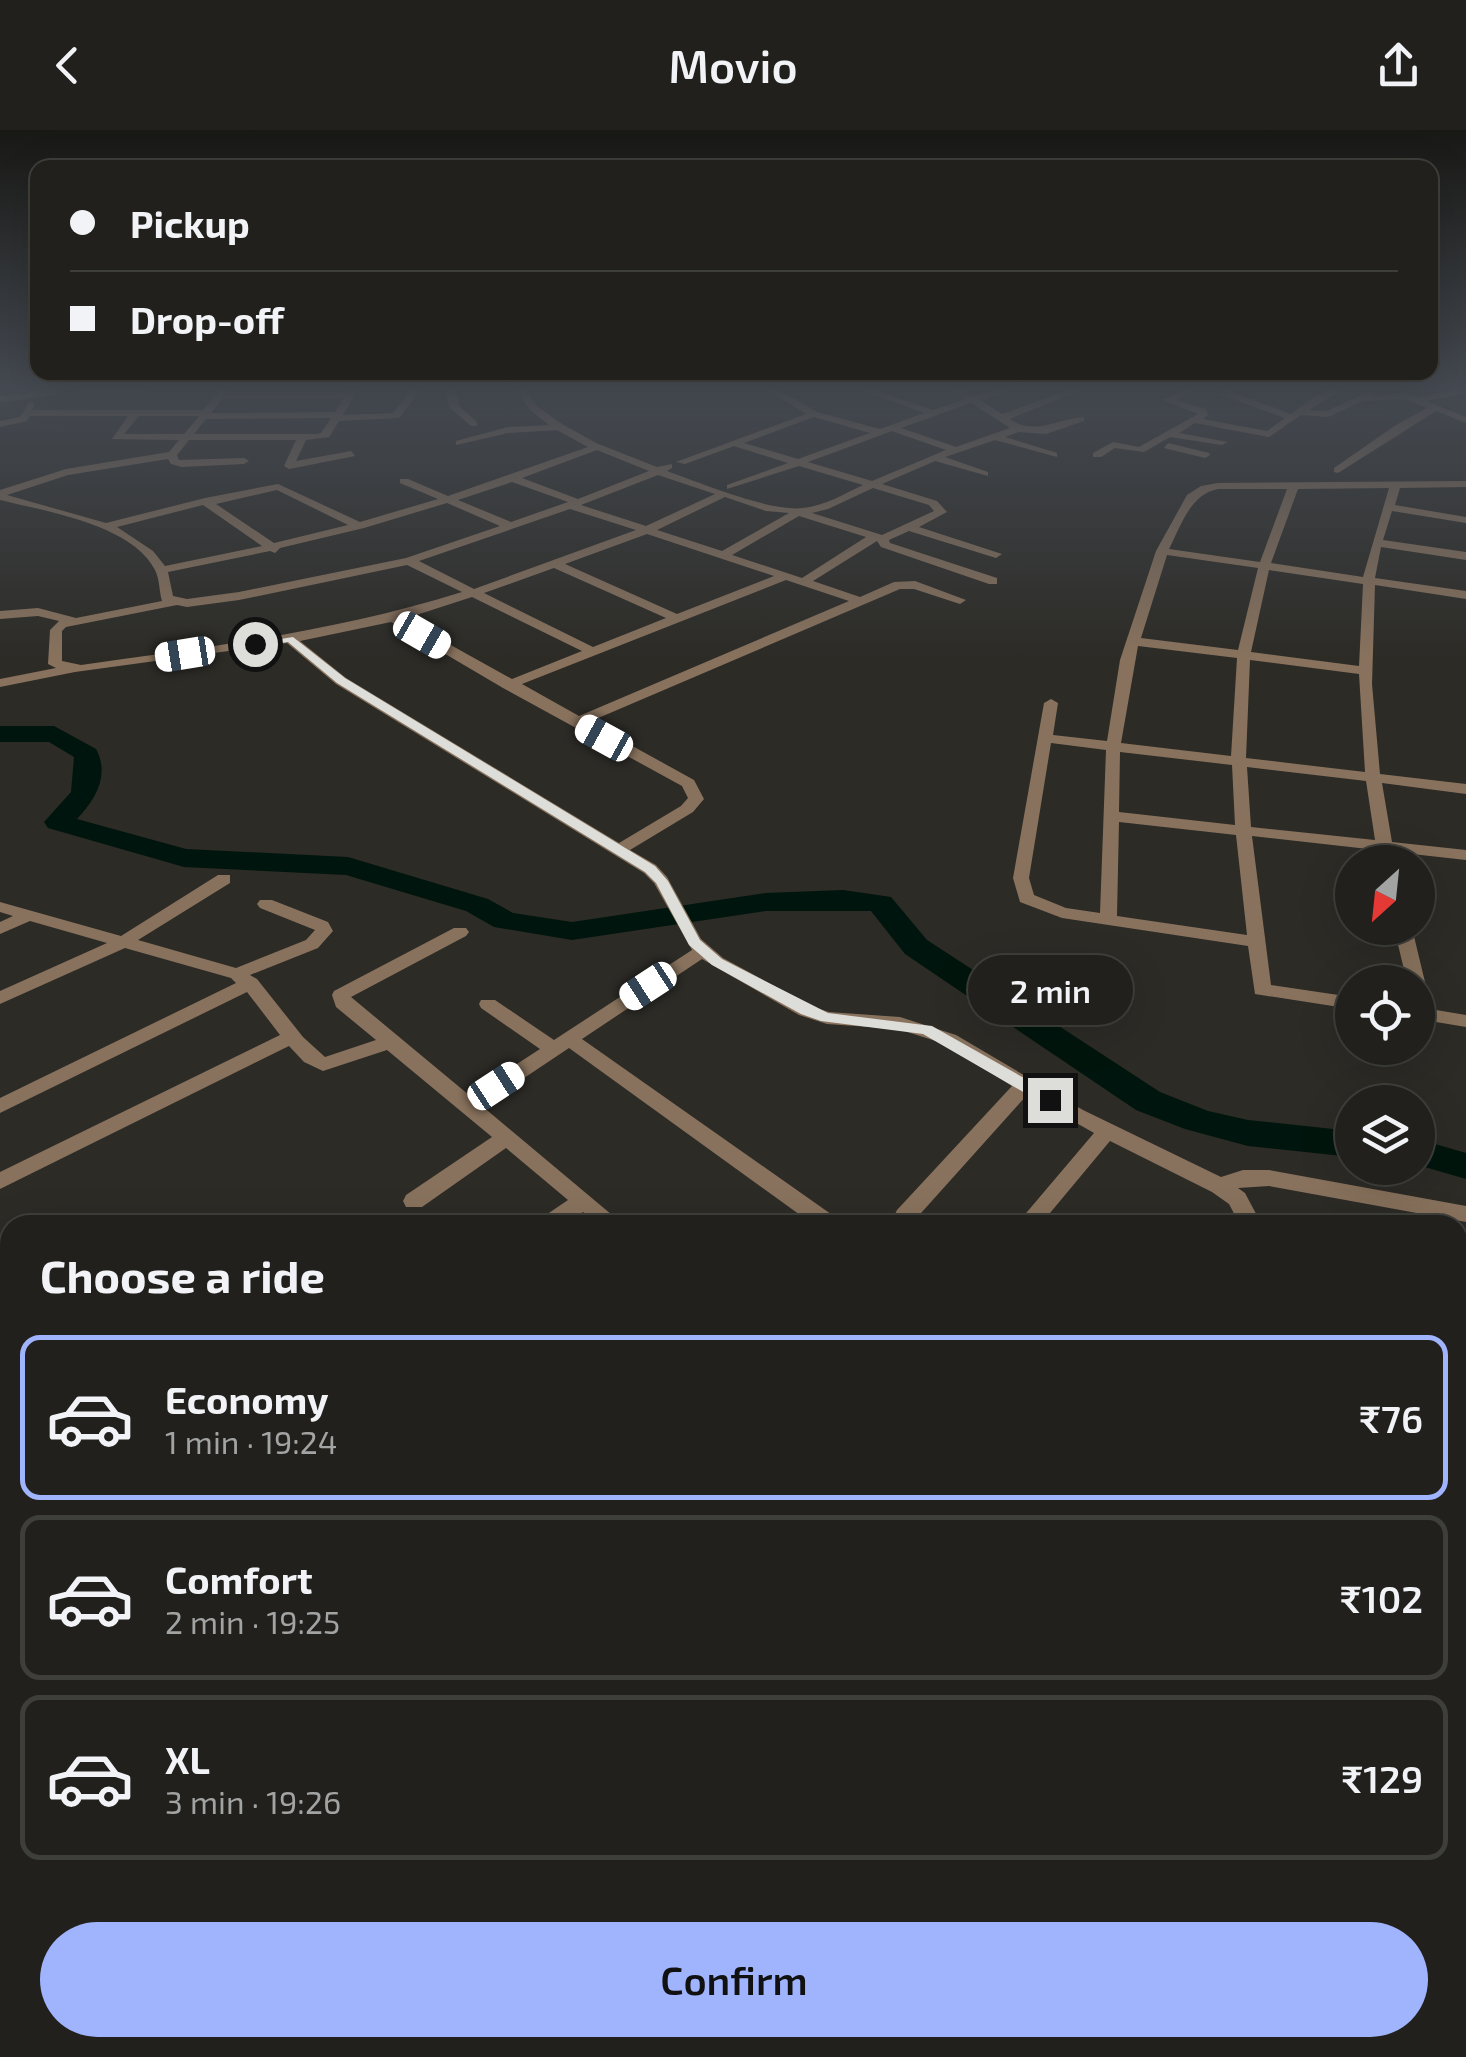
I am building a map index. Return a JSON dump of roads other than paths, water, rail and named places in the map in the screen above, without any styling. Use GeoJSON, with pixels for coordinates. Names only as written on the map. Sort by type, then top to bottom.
{"type":"FeatureCollection","features":[{"type":"Feature","properties":{"kind":"street"},"geometry":{"type":"LineString","coordinates":[[0,495],[49,478]]}},
{"type":"Feature","properties":{"kind":"street"},"geometry":{"type":"LineString","coordinates":[[162,570],[275,548],[360,526],[510,478],[720,557],[864,602]]}},
{"type":"Feature","properties":{"kind":"street"},"geometry":{"type":"LineString","coordinates":[[71,670],[54,664],[56,630],[72,620],[307,585],[409,561],[639,478]]}},
{"type":"Feature","properties":{"kind":"street"},"geometry":{"type":"LineString","coordinates":[[698,478],[770,509],[792,511],[878,538],[904,554],[993,581]]}},
{"type":"Feature","properties":{"kind":"street"},"geometry":{"type":"LineString","coordinates":[[0,683],[290,639],[393,618],[646,531],[728,490],[762,478]]}},
{"type":"Feature","properties":{"kind":"street"},"geometry":{"type":"LineString","coordinates":[[802,583],[878,538],[937,516],[940,507],[850,478]]}},
{"type":"Feature","properties":{"kind":"street"},"geometry":{"type":"LineString","coordinates":[[720,557],[792,511],[830,504],[884,478]]}},
{"type":"Feature","properties":{"kind":"street"},"geometry":{"type":"LineString","coordinates":[[404,481],[508,525]]}},
{"type":"Feature","properties":{"kind":"street"},"geometry":{"type":"LineString","coordinates":[[1385,845],[1374,778],[1367,671],[1369,581],[1396,484]]}},
{"type":"Feature","properties":{"kind":"street"},"geometry":{"type":"LineString","coordinates":[[1108,920],[1113,746],[1133,641],[1162,550],[1196,492],[1218,486],[1466,484]]}},
{"type":"Feature","properties":{"kind":"street"},"geometry":{"type":"LineString","coordinates":[[1293,485],[1264,565],[1244,656],[1240,762],[1245,830],[1262,990],[1335,1001]]}},
{"type":"Feature","properties":{"kind":"street"},"geometry":{"type":"LineString","coordinates":[[104,527],[199,501],[278,487],[360,526]]}},
{"type":"Feature","properties":{"kind":"street"},"geometry":{"type":"LineString","coordinates":[[0,495],[104,527],[142,548],[162,570],[167,599],[172,603]]}},
{"type":"Feature","properties":{"kind":"street"},"geometry":{"type":"LineString","coordinates":[[210,502],[275,548]]}},
{"type":"Feature","properties":{"kind":"street"},"geometry":{"type":"LineString","coordinates":[[1388,507],[1466,520]]}},
{"type":"Feature","properties":{"kind":"street"},"geometry":{"type":"LineString","coordinates":[[912,528],[996,554]]}},
{"type":"Feature","properties":{"kind":"street"},"geometry":{"type":"LineString","coordinates":[[1377,543],[1466,556]]}},
{"type":"Feature","properties":{"kind":"street"},"geometry":{"type":"LineString","coordinates":[[1162,550],[1466,595]]}},
{"type":"Feature","properties":{"kind":"street"},"geometry":{"type":"LineString","coordinates":[[409,561],[593,652]]}},
{"type":"Feature","properties":{"kind":"street"},"geometry":{"type":"LineString","coordinates":[[555,564],[678,619]]}},
{"type":"Feature","properties":{"kind":"street"},"geometry":{"type":"LineString","coordinates":[[508,685],[783,577]]}},
{"type":"Feature","properties":{"kind":"street"},"geometry":{"type":"LineString","coordinates":[[576,722],[902,584],[960,600]]}},
{"type":"Feature","properties":{"kind":"street"},"geometry":{"type":"LineString","coordinates":[[0,614],[38,612],[72,620]]}},
{"type":"Feature","properties":{"kind":"street"},"geometry":{"type":"LineString","coordinates":[[393,618],[689,783],[696,791],[696,799],[687,809],[619,850]]}},
{"type":"Feature","properties":{"kind":"street"},"geometry":{"type":"LineString","coordinates":[[290,639],[341,680],[650,869],[662,881],[698,947],[806,1011],[826,1018],[926,1029],[1107,1131],[1220,1186],[1237,1199],[1246,1215]]}},
{"type":"Feature","properties":{"kind":"street"},"geometry":{"type":"LineString","coordinates":[[1133,641],[1367,671]]}},
{"type":"Feature","properties":{"kind":"street"},"geometry":{"type":"LineString","coordinates":[[1051,704],[1022,889],[1026,898],[1040,906],[1108,920],[1257,942]]}},
{"type":"Feature","properties":{"kind":"street"},"geometry":{"type":"LineString","coordinates":[[1045,738],[1466,789]]}},
{"type":"Feature","properties":{"kind":"street"},"geometry":{"type":"LineString","coordinates":[[1109,816],[1245,830],[1335,845]]}},
{"type":"Feature","properties":{"kind":"street"},"geometry":{"type":"LineString","coordinates":[[1435,855],[1466,855]]}},
{"type":"Feature","properties":{"kind":"street"},"geometry":{"type":"LineString","coordinates":[[0,998],[125,941],[224,878]]}},
{"type":"Feature","properties":{"kind":"street"},"geometry":{"type":"LineString","coordinates":[[0,1106],[312,944],[324,931],[322,926],[266,904]]}},
{"type":"Feature","properties":{"kind":"street"},"geometry":{"type":"LineString","coordinates":[[0,907],[244,978],[309,1056],[323,1064],[390,1042]]}},
{"type":"Feature","properties":{"kind":"street"},"geometry":{"type":"LineString","coordinates":[[0,929],[31,914]]}},
{"type":"Feature","properties":{"kind":"street"},"geometry":{"type":"LineString","coordinates":[[460,932],[341,995],[343,1003],[601,1215]]}},
{"type":"Feature","properties":{"kind":"street"},"geometry":{"type":"LineString","coordinates":[[467,1106],[698,947]]}},
{"type":"Feature","properties":{"kind":"street"},"geometry":{"type":"LineString","coordinates":[[488,1004],[561,1043],[815,1215]]}},
{"type":"Feature","properties":{"kind":"street"},"geometry":{"type":"LineString","coordinates":[[1435,1016],[1466,1020]]}},
{"type":"Feature","properties":{"kind":"street"},"geometry":{"type":"LineString","coordinates":[[0,1181],[294,1036]]}},
{"type":"Feature","properties":{"kind":"street"},"geometry":{"type":"LineString","coordinates":[[906,1215],[1024,1085]]}},
{"type":"Feature","properties":{"kind":"street"},"geometry":{"type":"LineString","coordinates":[[1036,1215],[1107,1131]]}},
{"type":"Feature","properties":{"kind":"street"},"geometry":{"type":"LineString","coordinates":[[414,1201],[506,1138]]}},
{"type":"Feature","properties":{"kind":"street"},"geometry":{"type":"LineString","coordinates":[[1220,1186],[1244,1178],[1270,1178],[1466,1214]]}},
{"type":"Feature","properties":{"kind":"street"},"geometry":{"type":"LineString","coordinates":[[563,1215],[584,1201]]}},
{"type":"Feature","properties":{"kind":"waterway"},"geometry":{"type":"LineString","coordinates":[[0,734],[54,734],[87,754],[87,785],[58,822],[184,858],[348,866],[477,905],[505,921],[572,931],[766,902],[843,899],[880,903],[916,947],[1148,1101],[1223,1128],[1335,1143]]}},
{"type":"Feature","properties":{"kind":"waterway"},"geometry":{"type":"LineString","coordinates":[[1435,1157],[1466,1166]]}}]}
